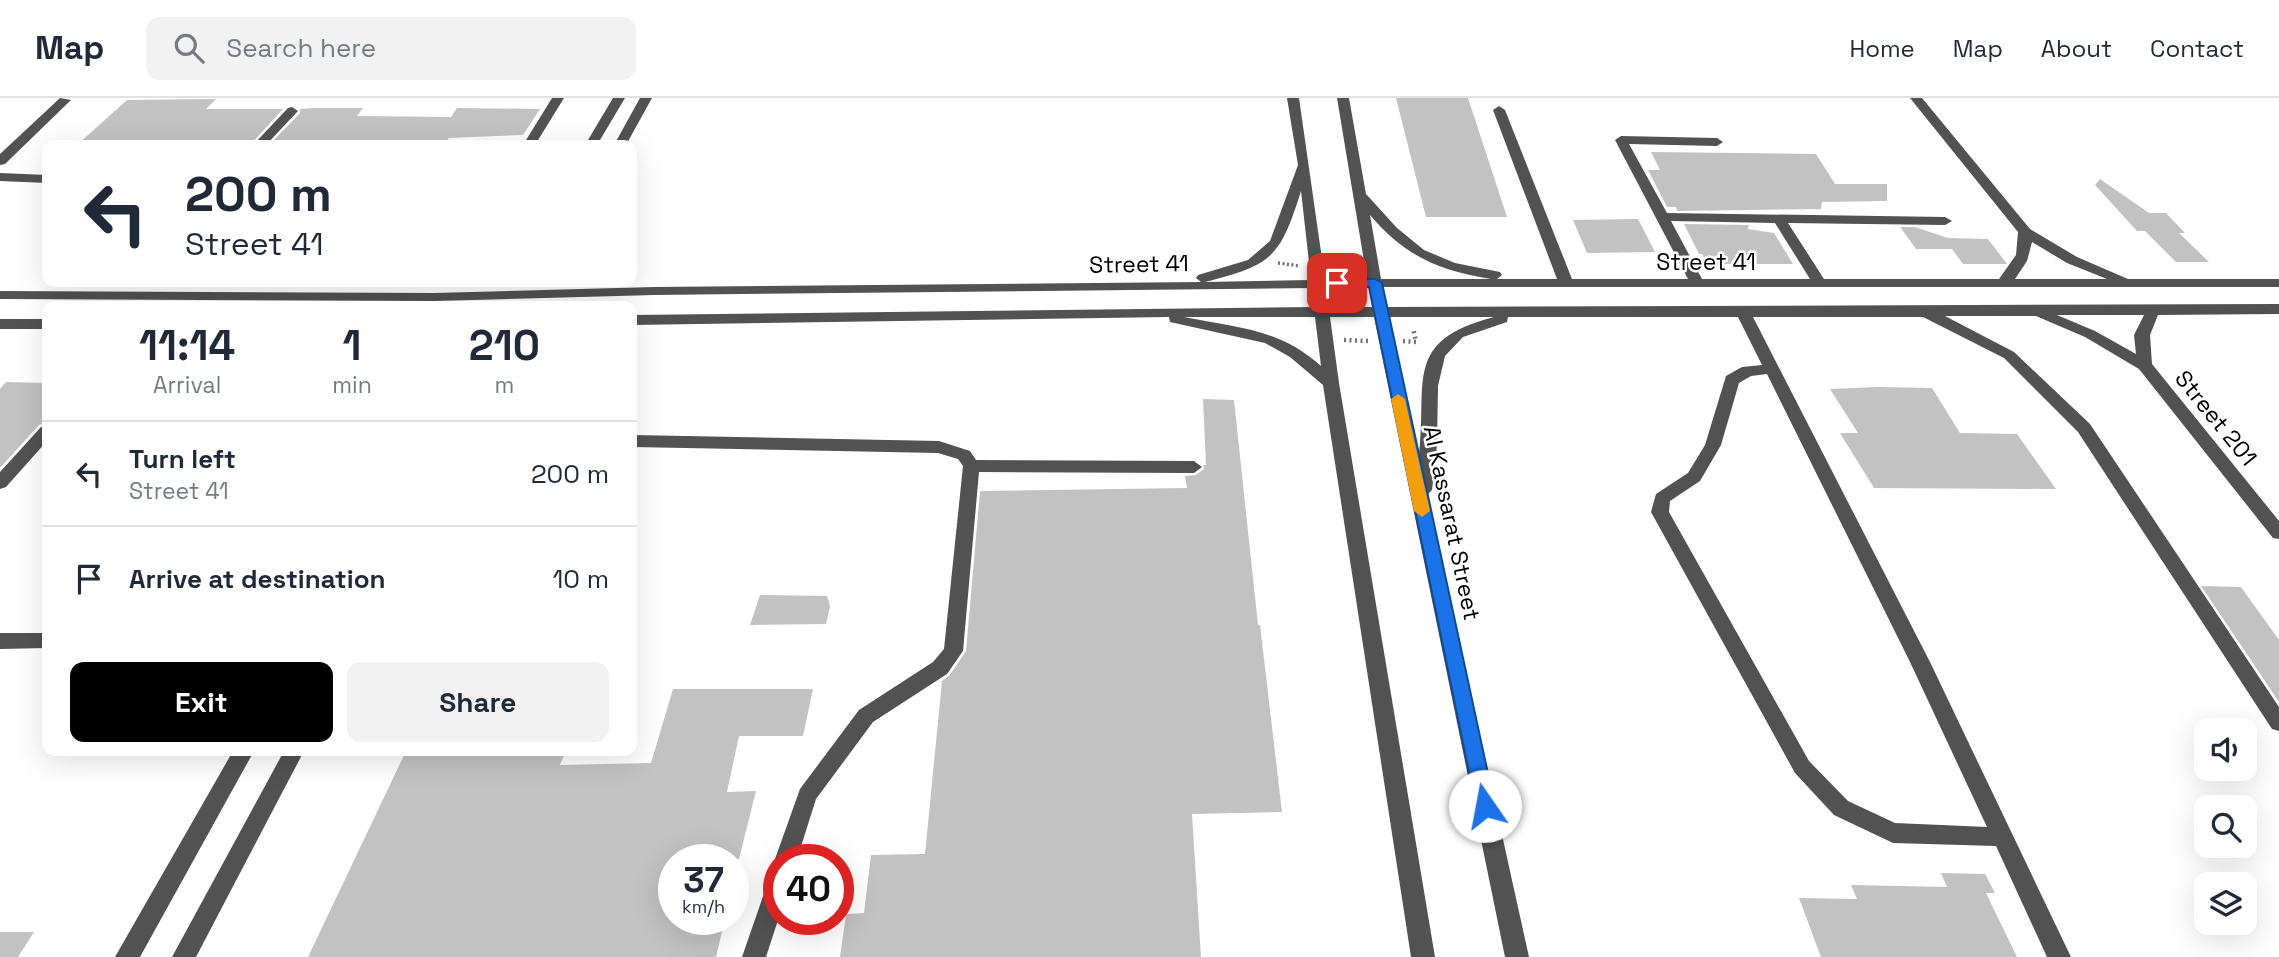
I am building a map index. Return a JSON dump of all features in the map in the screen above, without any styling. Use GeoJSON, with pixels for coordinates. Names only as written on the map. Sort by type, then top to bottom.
{"type":"FeatureCollection","features":[{"type":"Feature","properties":{"kind":"street"},"geometry":{"type":"LineString","coordinates":[[532,140],[558,98]]}},
{"type":"Feature","properties":{"kind":"street"},"geometry":{"type":"LineString","coordinates":[[595,140],[618,98]]}},
{"type":"Feature","properties":{"kind":"street"},"geometry":{"type":"LineString","coordinates":[[623,140],[646,98]]}},
{"type":"Feature","properties":{"kind":"street"},"geometry":{"type":"LineString","coordinates":[[1293,98],[1331,383],[1423,957]]}},
{"type":"Feature","properties":{"kind":"street","name":"Al Kassarat Street"},"geometry":{"type":"LineString","coordinates":[[1343,98],[1380,312],[1517,957]]}},
{"type":"Feature","properties":{"kind":"street"},"geometry":{"type":"LineString","coordinates":[[1916,98],[2025,232],[2072,260],[2134,283]]}},
{"type":"Feature","properties":{"kind":"street"},"geometry":{"type":"LineString","coordinates":[[0,161],[65,100]]}},
{"type":"Feature","properties":{"kind":"street"},"geometry":{"type":"LineString","coordinates":[[1362,197],[1394,235],[1427,258],[1452,267],[1567,285],[1499,110]]}},
{"type":"Feature","properties":{"kind":"street"},"geometry":{"type":"LineString","coordinates":[[264,140],[292,111]]}},
{"type":"Feature","properties":{"kind":"street"},"geometry":{"type":"LineString","coordinates":[[1698,284],[1621,140],[1717,142]]}},
{"type":"Feature","properties":{"kind":"street"},"geometry":{"type":"LineString","coordinates":[[1161,287],[1242,269],[1270,253],[1278,242],[1290,197],[1304,165]]}},
{"type":"Feature","properties":{"kind":"street"},"geometry":{"type":"LineString","coordinates":[[0,177],[42,178]]}},
{"type":"Feature","properties":{"kind":"street"},"geometry":{"type":"LineString","coordinates":[[1663,217],[1945,221]]}},
{"type":"Feature","properties":{"kind":"street"},"geometry":{"type":"LineString","coordinates":[[1779,219],[1820,284]]}},
{"type":"Feature","properties":{"kind":"street"},"geometry":{"type":"LineString","coordinates":[[2002,284],[2023,259],[2025,232]]}},
{"type":"Feature","properties":{"kind":"street","name":"Street 41"},"geometry":{"type":"LineString","coordinates":[[0,295],[434,297],[654,291],[1375,283],[2279,283]]}},
{"type":"Feature","properties":{"kind":"street"},"geometry":{"type":"LineString","coordinates":[[637,285],[654,291]]}},
{"type":"Feature","properties":{"kind":"street"},"geometry":{"type":"LineString","coordinates":[[434,297],[456,287]]}},
{"type":"Feature","properties":{"kind":"street","name":"Street 41"},"geometry":{"type":"LineString","coordinates":[[637,320],[1144,312],[2279,309]]}},
{"type":"Feature","properties":{"kind":"street","name":"Street 201"},"geometry":{"type":"LineString","coordinates":[[2029,310],[2090,334],[2144,365],[2279,533]]}},
{"type":"Feature","properties":{"kind":"street","name":"Street 201"},"geometry":{"type":"LineString","coordinates":[[2144,365],[2142,335],[2153,310]]}},
{"type":"Feature","properties":{"kind":"street"},"geometry":{"type":"LineString","coordinates":[[1743,311],[1920,662],[2059,957]]}},
{"type":"Feature","properties":{"kind":"street"},"geometry":{"type":"LineString","coordinates":[[1144,312],[1261,337],[1296,353],[1331,383]]}},
{"type":"Feature","properties":{"kind":"street"},"geometry":{"type":"LineString","coordinates":[[1421,508],[1429,433],[1431,367],[1440,348],[1457,334],[1481,324],[1536,312]]}},
{"type":"Feature","properties":{"kind":"street"},"geometry":{"type":"LineString","coordinates":[[1926,312],[2010,355],[2084,428],[2279,723]]}},
{"type":"Feature","properties":{"kind":"street"},"geometry":{"type":"LineString","coordinates":[[0,324],[42,324]]}},
{"type":"Feature","properties":{"kind":"street"},"geometry":{"type":"LineString","coordinates":[[1772,369],[1747,371],[1732,380],[1713,445],[1694,477],[1662,498],[1660,512],[1802,767],[1841,808],[1893,832],[2001,837]]}},
{"type":"Feature","properties":{"kind":"street"},"geometry":{"type":"LineString","coordinates":[[0,483],[42,437]]}},
{"type":"Feature","properties":{"kind":"street"},"geometry":{"type":"LineString","coordinates":[[637,441],[939,447],[964,455],[971,466],[953,651],[940,668],[866,716],[807,795],[791,844]]}},
{"type":"Feature","properties":{"kind":"street"},"geometry":{"type":"LineString","coordinates":[[971,466],[1195,467]]}},
{"type":"Feature","properties":{"kind":"street"},"geometry":{"type":"LineString","coordinates":[[0,641],[42,641]]}},
{"type":"Feature","properties":{"kind":"street"},"geometry":{"type":"LineString","coordinates":[[127,957],[241,756]]}},
{"type":"Feature","properties":{"kind":"street"},"geometry":{"type":"LineString","coordinates":[[184,957],[291,756]]}},
{"type":"Feature","properties":{"kind":"street"},"geometry":{"type":"LineString","coordinates":[[754,957],[763,930]]}},
{"type":"Feature","properties":{"kind":"building"},"geometry":{"type":"Polygon","coordinates":[[[1396,98],[1468,98],[1507,217],[1426,217],[1396,98]]]}},
{"type":"Feature","properties":{"kind":"building"},"geometry":{"type":"Polygon","coordinates":[[[216,99],[206,109],[283,109],[255,140],[83,140],[127,100],[216,99]]]}},
{"type":"Feature","properties":{"kind":"building"},"geometry":{"type":"Polygon","coordinates":[[[363,108],[357,116],[451,117],[457,108],[540,109],[523,135],[447,140],[274,140],[300,113],[300,109],[363,108]]]}},
{"type":"Feature","properties":{"kind":"building"},"geometry":{"type":"Polygon","coordinates":[[[1651,152],[1816,154],[1835,184],[1887,184],[1887,201],[1822,202],[1821,209],[1677,211],[1676,207],[1667,207],[1648,170],[1660,170],[1651,152]]]}},
{"type":"Feature","properties":{"kind":"building"},"geometry":{"type":"Polygon","coordinates":[[[2100,179],[2149,213],[2166,213],[2185,233],[2179,233],[2209,262],[2176,262],[2145,231],[2137,231],[2095,185],[2100,179]]]}},
{"type":"Feature","properties":{"kind":"building"},"geometry":{"type":"Polygon","coordinates":[[[1638,219],[1655,252],[1587,253],[1573,220],[1638,219]]]}},
{"type":"Feature","properties":{"kind":"building"},"geometry":{"type":"Polygon","coordinates":[[[1684,224],[1749,225],[1748,229],[1774,233],[1793,264],[1707,264],[1684,224]]]}},
{"type":"Feature","properties":{"kind":"building"},"geometry":{"type":"Polygon","coordinates":[[[1900,227],[1915,227],[1948,238],[1988,239],[2007,264],[1963,264],[1952,249],[1916,249],[1900,227]]]}},
{"type":"Feature","properties":{"kind":"building"},"geometry":{"type":"Polygon","coordinates":[[[6,382],[42,383],[42,424],[0,468],[0,389],[6,382]]]}},
{"type":"Feature","properties":{"kind":"building"},"geometry":{"type":"Polygon","coordinates":[[[1932,388],[1960,433],[2017,434],[2056,489],[1874,488],[1840,433],[1858,433],[1830,389],[1932,388]]]}},
{"type":"Feature","properties":{"kind":"building"},"geometry":{"type":"Polygon","coordinates":[[[1203,399],[1234,400],[1258,625],[1282,812],[1192,814],[1201,957],[840,957],[843,935],[854,935],[854,914],[864,913],[871,855],[925,854],[942,681],[949,676],[966,651],[980,491],[1187,488],[1185,476],[1196,475],[1204,469],[1203,465],[1206,465],[1203,399]]]}},
{"type":"Feature","properties":{"kind":"building"},"geometry":{"type":"Polygon","coordinates":[[[2201,586],[2241,587],[2279,640],[2279,702],[2201,586]]]}},
{"type":"Feature","properties":{"kind":"building"},"geometry":{"type":"Polygon","coordinates":[[[760,595],[827,596],[830,606],[826,624],[750,625],[760,595]]]}},
{"type":"Feature","properties":{"kind":"building"},"geometry":{"type":"Polygon","coordinates":[[[673,689],[813,689],[803,736],[739,736],[727,792],[756,791],[743,844],[658,844],[658,935],[721,935],[716,957],[308,957],[404,756],[564,756],[560,765],[651,763],[673,689]]]}},
{"type":"Feature","properties":{"kind":"building"},"geometry":{"type":"Polygon","coordinates":[[[1941,873],[1985,874],[1995,893],[1986,893],[2017,957],[1821,957],[1799,898],[1857,899],[1851,885],[1947,887],[1941,873]]]}},
{"type":"Feature","properties":{"kind":"building"},"geometry":{"type":"Polygon","coordinates":[[[0,932],[34,932],[18,957],[0,957],[0,932]]]}},
{"type":"Feature","properties":{"kind":"slow traffic"},"geometry":{"type":"LineString","coordinates":[[1398,399],[1422,511]]}},
{"type":"Feature","properties":{"kind":"route"},"geometry":{"type":"LineString","coordinates":[[1337,283],[1375,283],[1485,806]]}}]}
